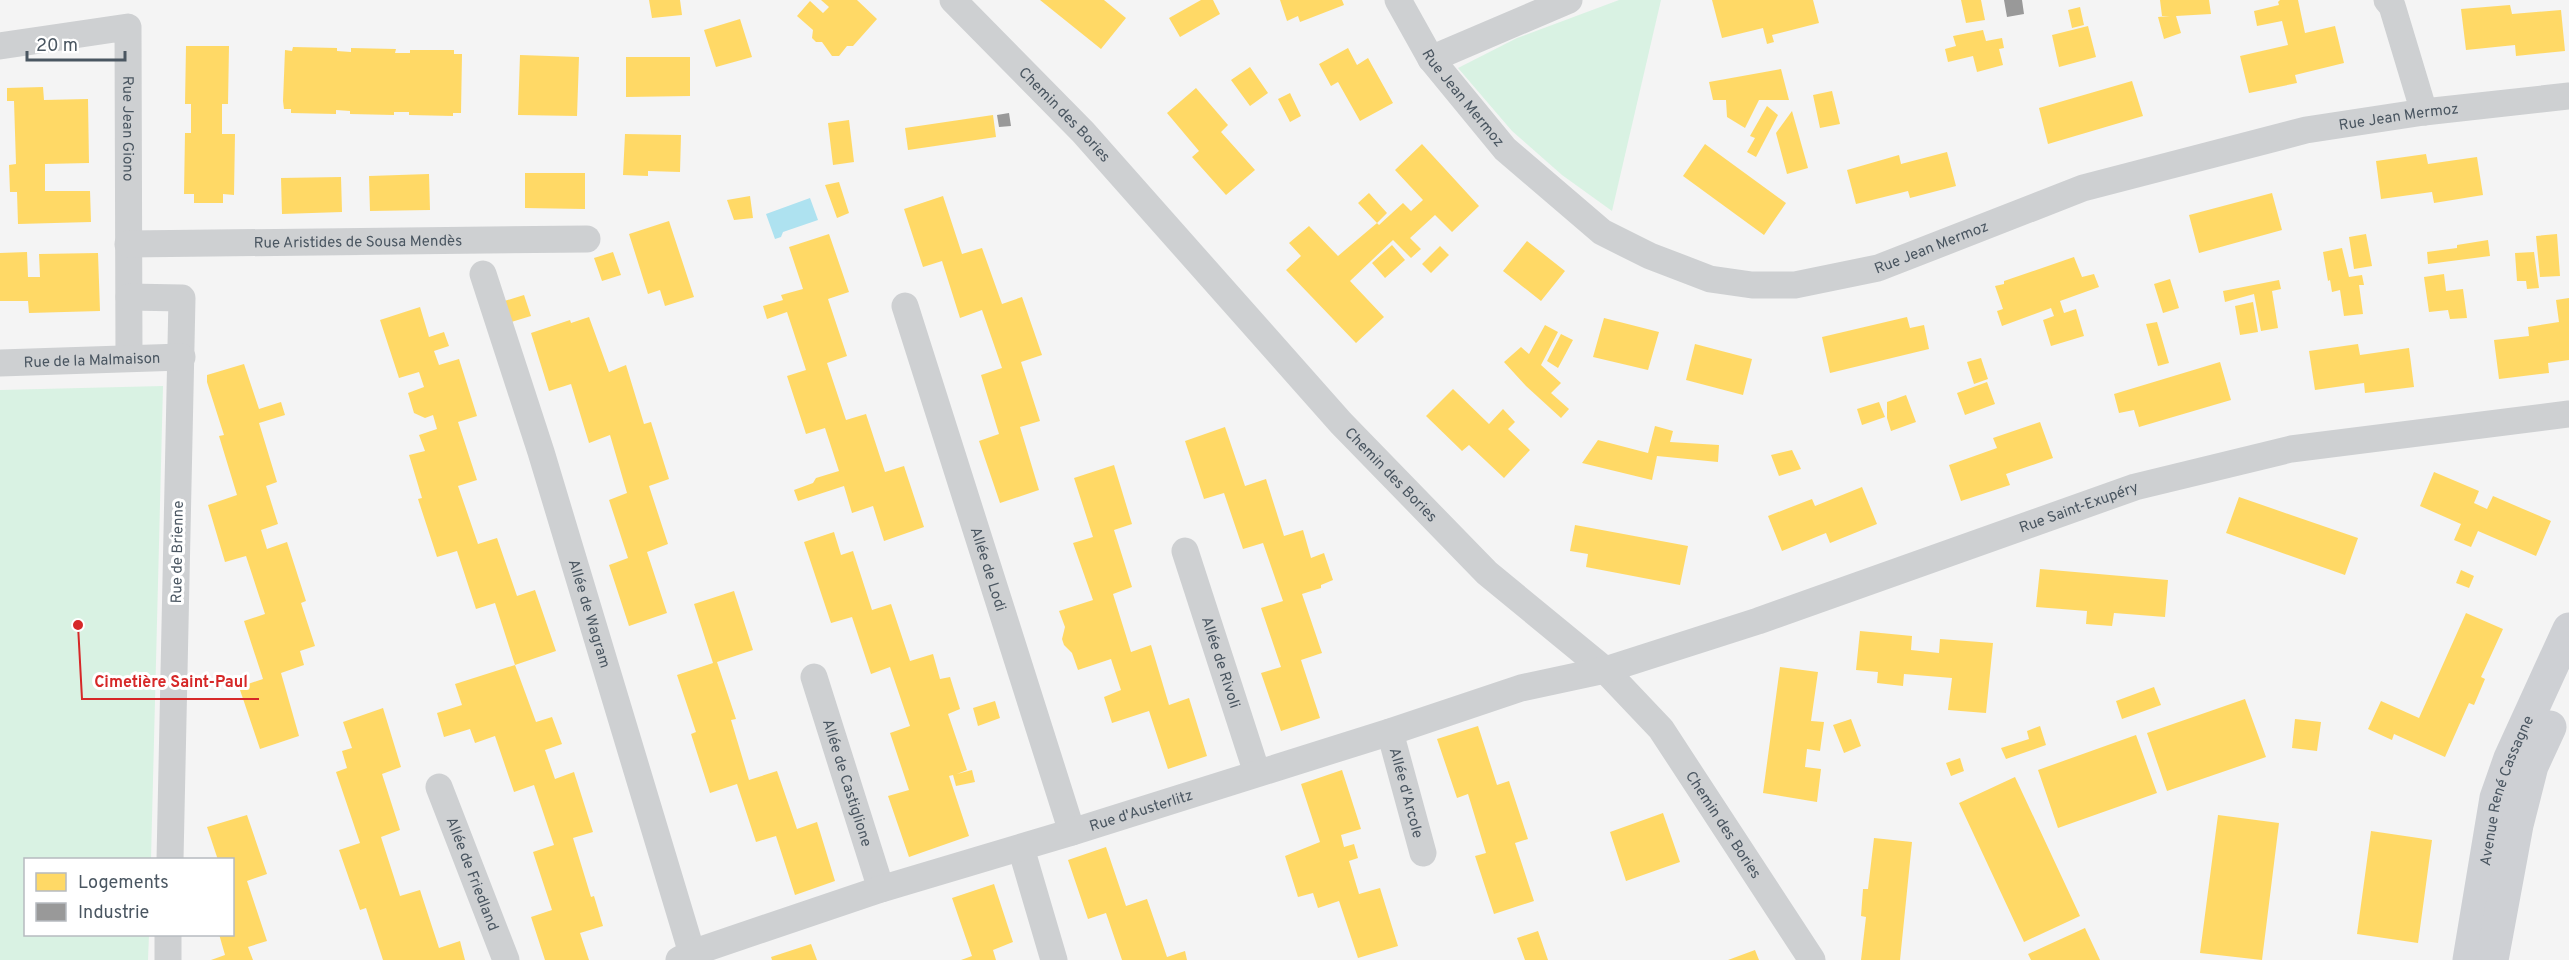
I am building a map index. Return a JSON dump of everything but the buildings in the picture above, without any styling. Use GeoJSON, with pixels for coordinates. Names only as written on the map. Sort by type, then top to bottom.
{"type":"FeatureCollection","features":[{"type":"Feature","properties":{"kind":"main road","name":"Avenue René Cassagne"},"geometry":{"type":"LineString","coordinates":[[2469,960],[2496,798],[2510,758],[2569,629]]}},
{"type":"Feature","properties":{"kind":"main road","name":"Avenue René Cassagne"},"geometry":{"type":"LineString","coordinates":[[2492,960],[2514,836],[2532,766],[2569,684]]}},
{"type":"Feature","properties":{"kind":"street","name":"Chemin des Bories"},"geometry":{"type":"LineString","coordinates":[[953,0],[1083,132],[1349,431],[1487,573],[1605,670],[1660,729],[1812,960]]}},
{"type":"Feature","properties":{"kind":"street","name":"Rue Jean Mermoz"},"geometry":{"type":"LineString","coordinates":[[1398,0],[1431,59],[1505,149],[1602,232],[1650,256],[1710,279],[1752,285],[1795,285],[1878,268],[2083,188],[2306,130],[2424,112],[2569,96]]}},
{"type":"Feature","properties":{"kind":"street"},"geometry":{"type":"LineString","coordinates":[[1431,59],[1569,0]]}},
{"type":"Feature","properties":{"kind":"street"},"geometry":{"type":"LineString","coordinates":[[2387,0],[2392,6],[2424,112]]}},
{"type":"Feature","properties":{"kind":"street","name":"Rue Jean Giono"},"geometry":{"type":"LineString","coordinates":[[0,46],[128,27],[129,358]]}},
{"type":"Feature","properties":{"kind":"street","name":"Rue Aristides de Sousa Mendès"},"geometry":{"type":"LineString","coordinates":[[128,244],[587,239]]}},
{"type":"Feature","properties":{"kind":"street","name":"Allée de Wagram"},"geometry":{"type":"LineString","coordinates":[[483,274],[541,452],[688,958]]}},
{"type":"Feature","properties":{"kind":"street","name":"Rue de Brienne"},"geometry":{"type":"LineString","coordinates":[[129,297],[182,298],[170,858]]}},
{"type":"Feature","properties":{"kind":"street","name":"Allée de Lodi"},"geometry":{"type":"LineString","coordinates":[[905,306],[1072,832]]}},
{"type":"Feature","properties":{"kind":"street","name":"Rue de la Malmaison"},"geometry":{"type":"LineString","coordinates":[[0,363],[182,357]]}},
{"type":"Feature","properties":{"kind":"street","name":"Rue Saint-Exupéry"},"geometry":{"type":"LineString","coordinates":[[1605,670],[1758,621],[2135,487],[2291,449],[2569,414]]}},
{"type":"Feature","properties":{"kind":"street","name":"Allée de Rivoli"},"geometry":{"type":"LineString","coordinates":[[1185,551],[1257,773]]}},
{"type":"Feature","properties":{"kind":"street","name":"Rue d'Austerlitz"},"geometry":{"type":"LineString","coordinates":[[688,958],[881,889],[1072,832],[1390,732],[1521,688],[1605,670]]}},
{"type":"Feature","properties":{"kind":"street","name":"Allée de Castiglione"},"geometry":{"type":"LineString","coordinates":[[814,677],[881,889]]}},
{"type":"Feature","properties":{"kind":"street","name":"Allée d'Arcole"},"geometry":{"type":"LineString","coordinates":[[1390,732],[1423,853]]}},
{"type":"Feature","properties":{"kind":"street","name":"Allée de Friedland"},"geometry":{"type":"LineString","coordinates":[[439,787],[506,960]]}},
{"type":"Feature","properties":{"kind":"street"},"geometry":{"type":"LineString","coordinates":[[1021,848],[1054,960]]}},
{"type":"Feature","properties":{"kind":"street"},"geometry":{"type":"LineString","coordinates":[[168,936],[168,960]]}},
{"type":"Feature","properties":{"kind":"green space"},"geometry":{"type":"Polygon","coordinates":[[[1619,0],[1661,0],[1612,211],[1562,175],[1512,131],[1458,68],[1517,38],[1619,0]]]}},
{"type":"Feature","properties":{"kind":"green space"},"geometry":{"type":"Polygon","coordinates":[[[163,386],[151,858],[24,858],[24,936],[149,936],[148,960],[0,960],[0,390],[163,386]]]}},
{"type":"Feature","properties":{"kind":"water"},"geometry":{"type":"Polygon","coordinates":[[[810,198],[818,220],[783,232],[781,237],[775,239],[766,214],[810,198]]]}},
{"type":"Feature","properties":{"kind":"place","name":"Cimetière Saint-Paul"},"geometry":{"type":"Point","coordinates":[78,625]}}]}
